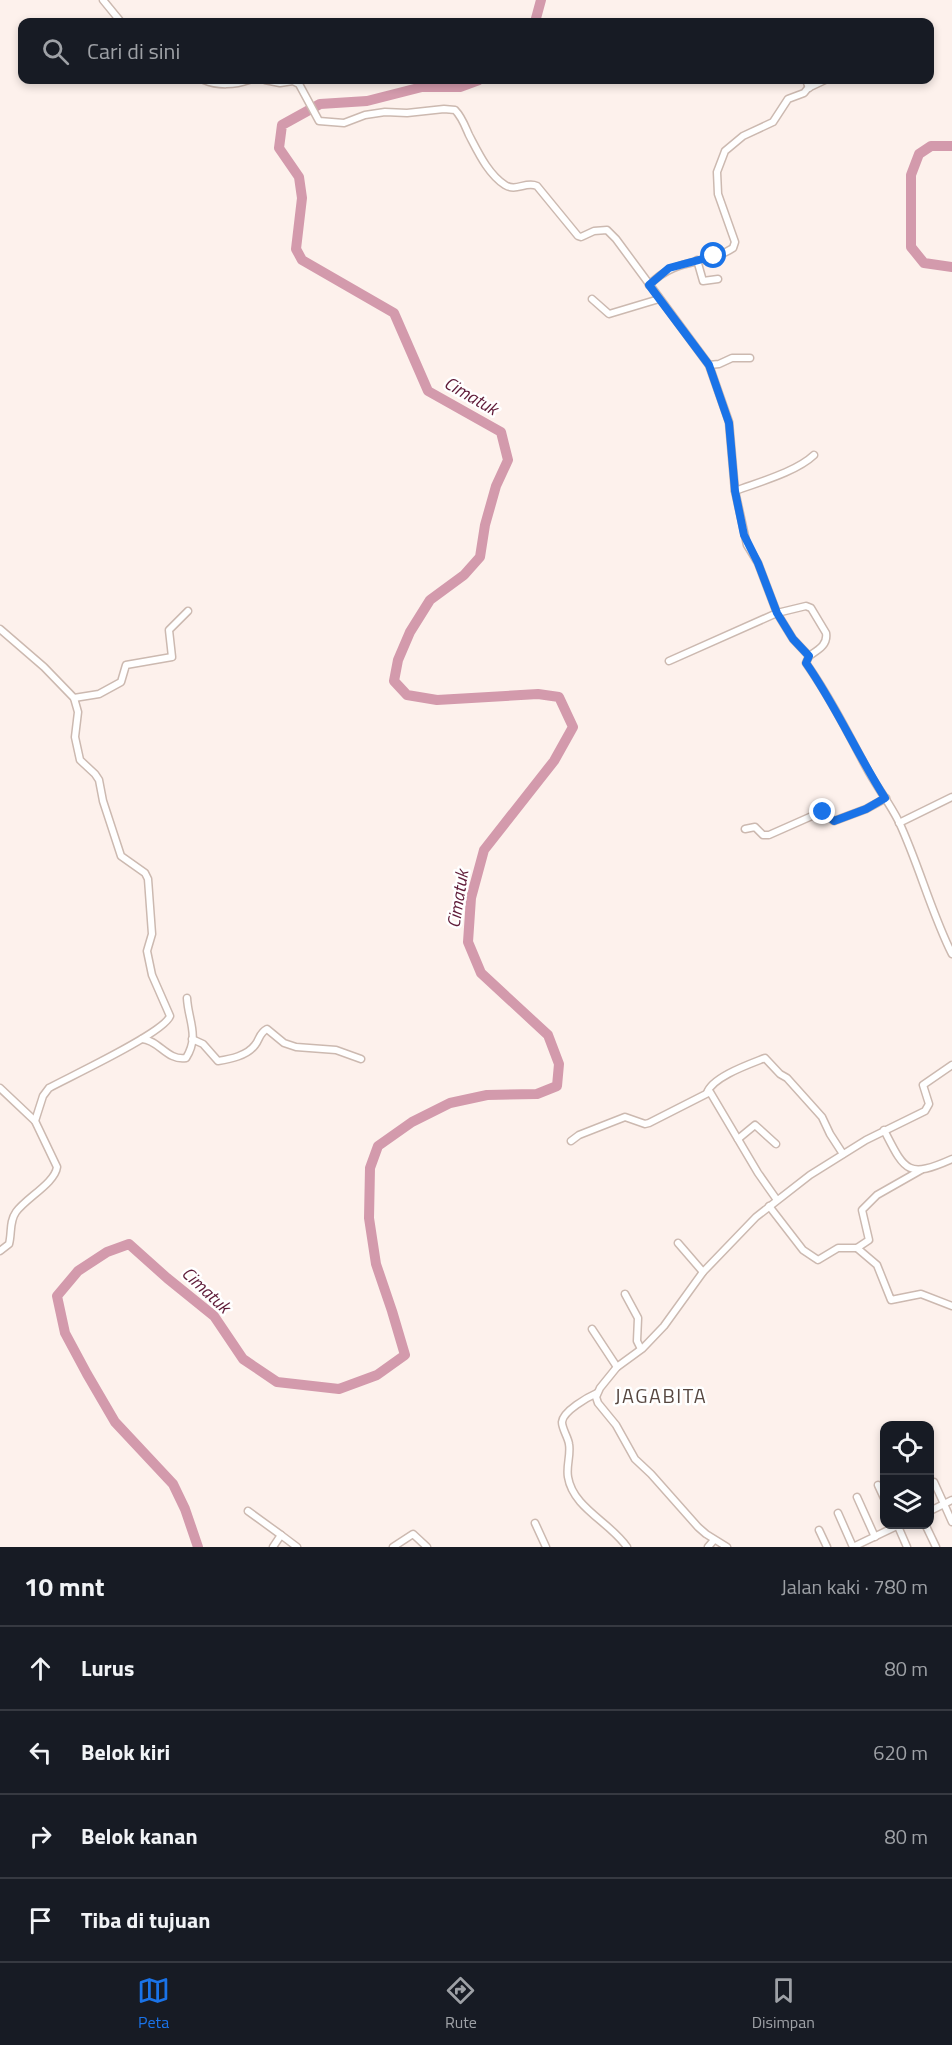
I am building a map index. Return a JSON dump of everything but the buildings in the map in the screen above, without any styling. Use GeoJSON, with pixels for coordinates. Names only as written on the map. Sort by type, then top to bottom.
{"type":"FeatureCollection","features":[{"type":"Feature","properties":{"kind":"street"},"geometry":{"type":"LineString","coordinates":[[103,0],[118,18]]}},
{"type":"Feature","properties":{"kind":"street"},"geometry":{"type":"LineString","coordinates":[[299,84],[319,121],[344,123],[365,115],[392,111],[407,113],[454,110],[462,119],[479,154],[496,177],[512,188],[530,184],[537,186],[578,236],[607,230],[709,365],[729,423],[735,491],[744,535],[758,563],[777,613],[793,639],[809,656]]}},
{"type":"Feature","properties":{"kind":"street"},"geometry":{"type":"LineString","coordinates":[[808,84],[809,88]]}},
{"type":"Feature","properties":{"kind":"street"},"geometry":{"type":"LineString","coordinates":[[649,285],[669,268],[727,252],[735,245],[718,194],[717,172],[725,151],[743,136],[773,122],[788,99],[804,93],[817,84]]}},
{"type":"Feature","properties":{"kind":"street"},"geometry":{"type":"LineString","coordinates":[[697,260],[704,281],[718,279]]}},
{"type":"Feature","properties":{"kind":"street"},"geometry":{"type":"LineString","coordinates":[[592,299],[609,314],[659,299]]}},
{"type":"Feature","properties":{"kind":"street"},"geometry":{"type":"LineString","coordinates":[[709,365],[719,364],[732,358],[750,358]]}},
{"type":"Feature","properties":{"kind":"street"},"geometry":{"type":"LineString","coordinates":[[735,491],[775,476],[809,460],[814,455]]}},
{"type":"Feature","properties":{"kind":"street"},"geometry":{"type":"LineString","coordinates":[[669,661],[777,613],[806,606],[811,608],[827,638],[823,646],[809,656],[806,663],[826,692],[866,768],[899,823],[928,893],[940,930],[952,954]]}},
{"type":"Feature","properties":{"kind":"street"},"geometry":{"type":"LineString","coordinates":[[74,698],[102,694],[121,682],[126,665],[172,657],[169,630],[188,611]]}},
{"type":"Feature","properties":{"kind":"street"},"geometry":{"type":"LineString","coordinates":[[0,629],[44,667],[74,698],[78,712],[75,737],[80,760],[99,780],[103,801],[121,856],[145,873],[148,879],[152,934],[147,951],[152,975],[170,1016],[167,1023],[141,1040],[49,1088],[42,1099],[35,1121]]}},
{"type":"Feature","properties":{"kind":"street"},"geometry":{"type":"LineString","coordinates":[[899,823],[952,797]]}},
{"type":"Feature","properties":{"kind":"street"},"geometry":{"type":"LineString","coordinates":[[745,829],[755,827],[763,835],[769,835],[821,812],[834,821],[866,809],[885,798]]}},
{"type":"Feature","properties":{"kind":"street"},"geometry":{"type":"LineString","coordinates":[[141,1040],[152,1041],[172,1057],[180,1059],[188,1057],[194,1031],[187,998]]}},
{"type":"Feature","properties":{"kind":"street"},"geometry":{"type":"LineString","coordinates":[[192,1039],[203,1044],[218,1062],[230,1059],[254,1047],[261,1032],[267,1029],[284,1043],[296,1047],[336,1050],[361,1059]]}},
{"type":"Feature","properties":{"kind":"street"},"geometry":{"type":"LineString","coordinates":[[571,1141],[579,1135],[625,1117],[649,1123],[707,1093],[709,1088],[729,1074],[765,1058],[780,1074],[788,1078],[822,1117],[843,1154]]}},
{"type":"Feature","properties":{"kind":"street"},"geometry":{"type":"LineString","coordinates":[[627,1547],[618,1534],[580,1503],[568,1477],[570,1445],[562,1423],[564,1417],[577,1405],[597,1393],[603,1382],[617,1367],[641,1349],[664,1326],[702,1272],[769,1206],[843,1154],[928,1108],[929,1104],[923,1085],[952,1065]]}},
{"type":"Feature","properties":{"kind":"street"},"geometry":{"type":"LineString","coordinates":[[0,1088],[35,1121],[55,1161],[56,1173],[14,1214],[9,1244],[0,1251]]}},
{"type":"Feature","properties":{"kind":"street"},"geometry":{"type":"LineString","coordinates":[[707,1093],[712,1094],[758,1173],[777,1200]]}},
{"type":"Feature","properties":{"kind":"street"},"geometry":{"type":"LineString","coordinates":[[738,1139],[755,1125],[776,1144]]}},
{"type":"Feature","properties":{"kind":"street"},"geometry":{"type":"LineString","coordinates":[[884,1131],[902,1162],[908,1168],[921,1170]]}},
{"type":"Feature","properties":{"kind":"street"},"geometry":{"type":"LineString","coordinates":[[769,1206],[803,1250],[818,1260],[838,1248],[857,1248],[869,1240],[862,1210],[877,1195],[921,1170],[952,1159]]}},
{"type":"Feature","properties":{"kind":"street"},"geometry":{"type":"LineString","coordinates":[[678,1243],[702,1272]]}},
{"type":"Feature","properties":{"kind":"street"},"geometry":{"type":"LineString","coordinates":[[857,1248],[877,1265],[891,1300],[921,1294],[952,1306]]}},
{"type":"Feature","properties":{"kind":"street"},"geometry":{"type":"LineString","coordinates":[[626,1293],[638,1318],[637,1341],[641,1349]]}},
{"type":"Feature","properties":{"kind":"street"},"geometry":{"type":"LineString","coordinates":[[592,1329],[617,1367]]}},
{"type":"Feature","properties":{"kind":"street"},"geometry":{"type":"LineString","coordinates":[[597,1393],[598,1403],[616,1425],[635,1459],[698,1527],[727,1547]]}},
{"type":"Feature","properties":{"kind":"street"},"geometry":{"type":"LineString","coordinates":[[934,1482],[952,1522]]}},
{"type":"Feature","properties":{"kind":"street"},"geometry":{"type":"LineString","coordinates":[[878,1485],[880,1489]]}},
{"type":"Feature","properties":{"kind":"street"},"geometry":{"type":"LineString","coordinates":[[857,1497],[875,1536]]}},
{"type":"Feature","properties":{"kind":"street"},"geometry":{"type":"LineString","coordinates":[[934,1509],[952,1500]]}},
{"type":"Feature","properties":{"kind":"street"},"geometry":{"type":"LineString","coordinates":[[248,1511],[297,1547]]}},
{"type":"Feature","properties":{"kind":"street"},"geometry":{"type":"LineString","coordinates":[[838,1513],[853,1547],[890,1529]]}},
{"type":"Feature","properties":{"kind":"street"},"geometry":{"type":"LineString","coordinates":[[535,1523],[546,1547]]}},
{"type":"Feature","properties":{"kind":"street"},"geometry":{"type":"LineString","coordinates":[[900,1529],[907,1547]]}},
{"type":"Feature","properties":{"kind":"street"},"geometry":{"type":"LineString","coordinates":[[927,1529],[936,1547]]}},
{"type":"Feature","properties":{"kind":"street"},"geometry":{"type":"LineString","coordinates":[[819,1530],[826,1547]]}},
{"type":"Feature","properties":{"kind":"street"},"geometry":{"type":"LineString","coordinates":[[393,1547],[412,1534],[427,1547]]}},
{"type":"Feature","properties":{"kind":"street"},"geometry":{"type":"LineString","coordinates":[[273,1547],[281,1535]]}},
{"type":"Feature","properties":{"kind":"street"},"geometry":{"type":"LineString","coordinates":[[708,1547],[714,1540]]}},
{"type":"Feature","properties":{"kind":"waterway","name":"Cimatuk"},"geometry":{"type":"LineString","coordinates":[[536,18],[541,0]]}},
{"type":"Feature","properties":{"kind":"waterway","name":"Cimatuk"},"geometry":{"type":"LineString","coordinates":[[198,1547],[185,1509],[173,1484],[115,1422],[87,1374],[65,1333],[57,1296],[78,1271],[107,1252],[129,1244],[214,1316],[243,1359],[277,1382],[339,1389],[377,1375],[405,1355],[376,1264],[369,1218],[370,1168],[378,1146],[412,1122],[450,1103],[487,1095],[537,1094],[557,1086],[559,1064],[548,1035],[481,973],[468,942],[471,898],[484,850],[554,761],[573,727],[559,697],[538,694],[437,700],[407,695],[394,681],[398,660],[410,632],[430,600],[464,575],[480,557],[485,525],[496,486],[508,460],[501,432],[428,391],[394,313],[302,260],[296,249],[302,198],[299,177],[279,148],[282,125],[320,104],[367,101],[422,87],[460,87],[468,84]]}},
{"type":"Feature","properties":{"kind":"waterway"},"geometry":{"type":"LineString","coordinates":[[952,146],[931,146],[919,154],[911,175],[911,247],[924,263],[952,267]]}},
{"type":"Feature","properties":{"kind":"district","name":"JAGABITA"},"geometry":{"type":"Point","coordinates":[661,1396]}},
{"type":"Feature","properties":{"kind":"route"},"geometry":{"type":"LineString","coordinates":[[714,256],[669,268],[649,285],[709,365],[729,423],[735,491],[747,545],[758,563],[777,613],[793,639],[809,656],[806,663],[826,692],[866,768],[885,798],[839,820],[831,821],[823,812]]}}]}
